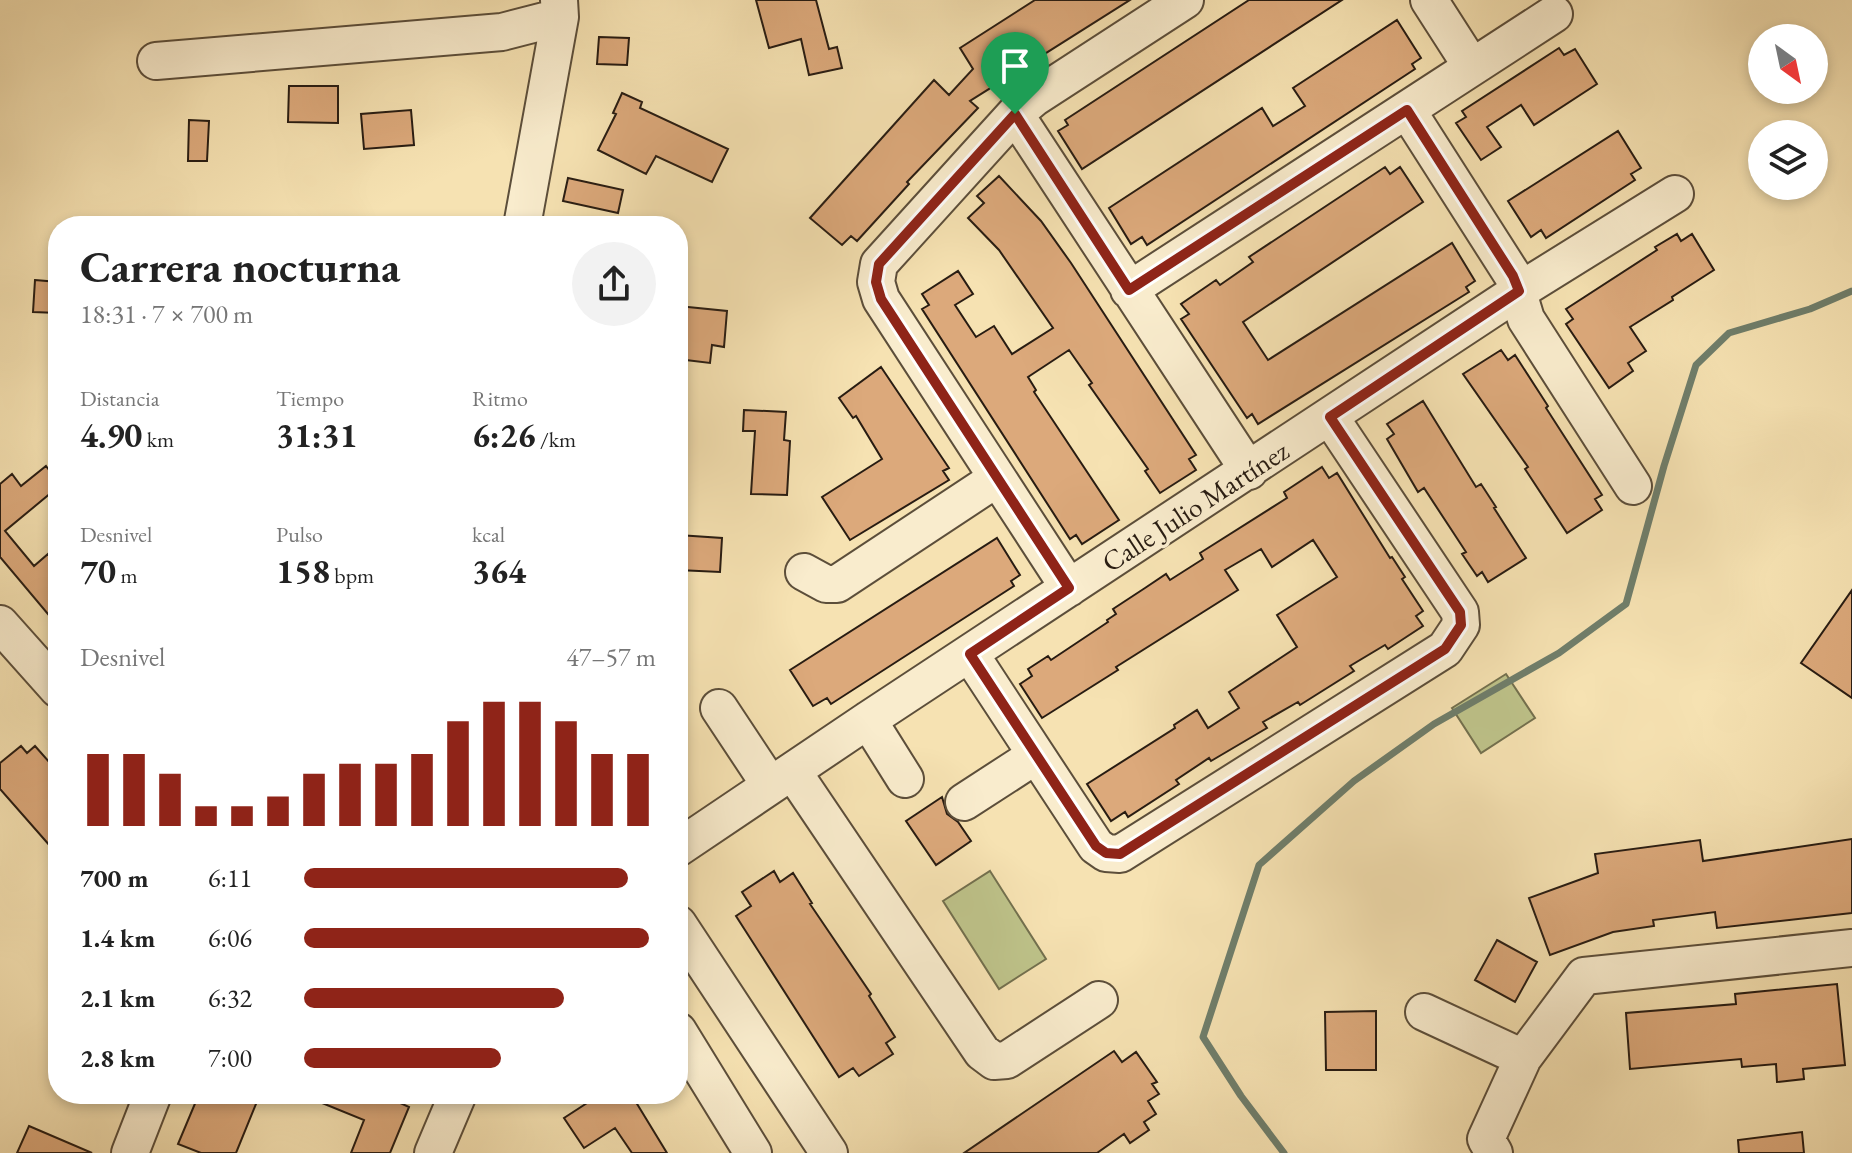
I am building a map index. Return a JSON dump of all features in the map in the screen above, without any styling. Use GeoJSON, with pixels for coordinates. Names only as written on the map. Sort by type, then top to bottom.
{"type":"FeatureCollection","features":[{"type":"Feature","properties":{"kind":"street"},"geometry":{"type":"LineString","coordinates":[[1069,588],[881,299],[876,282],[879,264],[1015,114],[1034,98],[1185,0]]}},
{"type":"Feature","properties":{"kind":"street"},"geometry":{"type":"LineString","coordinates":[[1429,0],[1472,67]]}},
{"type":"Feature","properties":{"kind":"street"},"geometry":{"type":"LineString","coordinates":[[156,61],[502,32],[560,8]]}},
{"type":"Feature","properties":{"kind":"street"},"geometry":{"type":"LineString","coordinates":[[524,216],[560,8]]}},
{"type":"Feature","properties":{"kind":"street"},"geometry":{"type":"LineString","coordinates":[[1129,290],[1554,14]]}},
{"type":"Feature","properties":{"kind":"street"},"geometry":{"type":"LineString","coordinates":[[1407,110],[1513,276],[1526,319],[1633,486]]}},
{"type":"Feature","properties":{"kind":"street"},"geometry":{"type":"LineString","coordinates":[[1015,114],[1249,471]]}},
{"type":"Feature","properties":{"kind":"street","name":"Calle Julio Martínez"},"geometry":{"type":"LineString","coordinates":[[688,841],[1519,291],[1675,194]]}},
{"type":"Feature","properties":{"kind":"street"},"geometry":{"type":"LineString","coordinates":[[970,654],[1096,846],[1106,853],[1120,854],[1445,649],[1461,625],[1460,612],[1330,417]]}},
{"type":"Feature","properties":{"kind":"street"},"geometry":{"type":"LineString","coordinates":[[804,572],[826,584],[837,584],[996,479]]}},
{"type":"Feature","properties":{"kind":"street"},"geometry":{"type":"LineString","coordinates":[[0,624],[48,678]]}},
{"type":"Feature","properties":{"kind":"street"},"geometry":{"type":"LineString","coordinates":[[719,708],[782,778],[982,1052],[994,1061],[1007,1060],[1099,1000]]}},
{"type":"Feature","properties":{"kind":"street"},"geometry":{"type":"LineString","coordinates":[[868,720],[905,779]]}},
{"type":"Feature","properties":{"kind":"street"},"geometry":{"type":"LineString","coordinates":[[964,802],[1035,756]]}},
{"type":"Feature","properties":{"kind":"street"},"geometry":{"type":"LineString","coordinates":[[688,939],[829,1153]]}},
{"type":"Feature","properties":{"kind":"street"},"geometry":{"type":"LineString","coordinates":[[1494,1153],[1486,1139],[1523,1058],[1584,976],[1852,948]]}},
{"type":"Feature","properties":{"kind":"street"},"geometry":{"type":"LineString","coordinates":[[1424,1012],[1523,1058]]}},
{"type":"Feature","properties":{"kind":"street"},"geometry":{"type":"LineString","coordinates":[[688,1047],[753,1153]]}},
{"type":"Feature","properties":{"kind":"street"},"geometry":{"type":"LineString","coordinates":[[130,1153],[149,1104]]}},
{"type":"Feature","properties":{"kind":"street"},"geometry":{"type":"LineString","coordinates":[[433,1153],[454,1104]]}},
{"type":"Feature","properties":{"kind":"green space"},"geometry":{"type":"Polygon","coordinates":[[[1506,674],[1535,718],[1481,753],[1452,708],[1506,674]]]}},
{"type":"Feature","properties":{"kind":"green space"},"geometry":{"type":"Polygon","coordinates":[[[990,871],[1046,959],[999,989],[943,901],[990,871]]]}},
{"type":"Feature","properties":{"kind":"building"},"geometry":{"type":"Polygon","coordinates":[[[756,0],[816,0],[829,49],[837,47],[842,68],[809,75],[801,39],[769,48],[756,0]]]}},
{"type":"Feature","properties":{"kind":"building"},"geometry":{"type":"Polygon","coordinates":[[[1035,0],[1130,0],[970,101],[978,108],[907,182],[909,184],[857,241],[851,236],[842,245],[810,218],[934,80],[949,95],[973,69],[960,48],[1035,0]]]}},
{"type":"Feature","properties":{"kind":"building"},"geometry":{"type":"Polygon","coordinates":[[[1249,0],[1342,0],[1082,169],[1058,131],[1068,125],[1065,120],[1249,0]]]}},
{"type":"Feature","properties":{"kind":"building"},"geometry":{"type":"Polygon","coordinates":[[[1397,20],[1421,58],[1412,64],[1415,69],[1147,245],[1142,237],[1131,244],[1109,208],[1262,108],[1273,126],[1305,106],[1293,88],[1397,20]]]}},
{"type":"Feature","properties":{"kind":"building"},"geometry":{"type":"Polygon","coordinates":[[[599,37],[629,38],[627,65],[597,64],[599,37]]]}},
{"type":"Feature","properties":{"kind":"building"},"geometry":{"type":"Polygon","coordinates":[[[1559,48],[1564,55],[1575,49],[1597,84],[1534,125],[1521,105],[1487,127],[1501,147],[1481,160],[1456,123],[1466,117],[1462,111],[1559,48]]]}},
{"type":"Feature","properties":{"kind":"building"},"geometry":{"type":"Polygon","coordinates":[[[289,86],[338,86],[338,123],[288,122],[289,86]]]}},
{"type":"Feature","properties":{"kind":"building"},"geometry":{"type":"Polygon","coordinates":[[[622,93],[642,102],[640,108],[728,149],[712,182],[656,156],[646,174],[598,150],[616,114],[613,113],[622,93]]]}},
{"type":"Feature","properties":{"kind":"building"},"geometry":{"type":"Polygon","coordinates":[[[411,110],[414,145],[364,149],[361,114],[411,110]]]}},
{"type":"Feature","properties":{"kind":"building"},"geometry":{"type":"Polygon","coordinates":[[[189,120],[209,121],[207,161],[188,161],[189,120]]]}},
{"type":"Feature","properties":{"kind":"building"},"geometry":{"type":"Polygon","coordinates":[[[1618,131],[1641,168],[1631,174],[1635,180],[1546,238],[1541,230],[1531,237],[1508,201],[1618,131]]]}},
{"type":"Feature","properties":{"kind":"building"},"geometry":{"type":"Polygon","coordinates":[[[1385,167],[1390,174],[1400,167],[1423,202],[1243,322],[1268,360],[1452,243],[1475,281],[1466,287],[1469,292],[1258,424],[1252,414],[1247,418],[1181,319],[1189,314],[1181,304],[1216,280],[1220,285],[1253,262],[1249,257],[1385,167]]]}},
{"type":"Feature","properties":{"kind":"building"},"geometry":{"type":"Polygon","coordinates":[[[999,176],[1041,221],[1071,263],[1196,455],[1189,459],[1196,470],[1160,493],[1145,471],[1148,469],[1089,385],[1092,383],[1069,350],[1028,377],[1036,390],[1034,392],[1119,520],[1082,544],[1076,535],[1070,539],[922,309],[929,305],[922,294],[958,271],[973,294],[955,305],[976,337],[994,326],[1012,354],[1053,328],[999,250],[968,218],[984,203],[977,196],[999,176]]]}},
{"type":"Feature","properties":{"kind":"building"},"geometry":{"type":"Polygon","coordinates":[[[568,178],[623,190],[618,213],[563,201],[568,178]]]}},
{"type":"Feature","properties":{"kind":"building"},"geometry":{"type":"Polygon","coordinates":[[[1677,234],[1681,241],[1692,234],[1714,270],[1630,327],[1646,351],[1628,363],[1633,371],[1609,388],[1566,324],[1573,319],[1566,309],[1677,234]]]}},
{"type":"Feature","properties":{"kind":"building"},"geometry":{"type":"Polygon","coordinates":[[[35,280],[48,281],[48,313],[33,312],[35,280]]]}},
{"type":"Feature","properties":{"kind":"building"},"geometry":{"type":"Polygon","coordinates":[[[688,307],[727,311],[724,347],[712,345],[710,363],[688,360],[688,307]]]}},
{"type":"Feature","properties":{"kind":"building"},"geometry":{"type":"Polygon","coordinates":[[[1501,350],[1508,360],[1515,355],[1602,495],[1595,499],[1602,510],[1567,533],[1525,469],[1528,467],[1463,374],[1501,350]]]}},
{"type":"Feature","properties":{"kind":"building"},"geometry":{"type":"Polygon","coordinates":[[[881,367],[949,468],[943,471],[949,480],[850,540],[822,497],[882,459],[856,416],[853,418],[839,398],[881,367]]]}},
{"type":"Feature","properties":{"kind":"building"},"geometry":{"type":"Polygon","coordinates":[[[1423,401],[1476,487],[1481,484],[1526,558],[1488,582],[1482,572],[1477,576],[1462,554],[1466,552],[1424,488],[1418,492],[1387,439],[1394,434],[1387,424],[1423,401]]]}},
{"type":"Feature","properties":{"kind":"building"},"geometry":{"type":"Polygon","coordinates":[[[744,410],[786,412],[784,440],[790,441],[787,495],[751,494],[755,431],[743,431],[744,410]]]}},
{"type":"Feature","properties":{"kind":"building"},"geometry":{"type":"Polygon","coordinates":[[[46,466],[48,469],[48,495],[5,531],[34,566],[48,554],[48,614],[0,557],[0,484],[12,474],[21,486],[46,466]]]}},
{"type":"Feature","properties":{"kind":"building"},"geometry":{"type":"Polygon","coordinates":[[[1322,467],[1329,478],[1337,473],[1405,577],[1402,579],[1423,611],[1416,616],[1423,626],[1388,649],[1385,645],[1350,666],[1354,671],[1300,705],[1298,702],[1263,722],[1267,728],[1211,761],[1209,758],[1176,780],[1179,784],[1128,817],[1125,812],[1111,821],[1087,784],[1175,728],[1174,725],[1197,710],[1208,728],[1239,708],[1229,692],[1297,647],[1277,615],[1337,577],[1313,540],[1272,567],[1261,549],[1225,570],[1238,590],[1042,718],[1020,684],[1032,676],[1028,669],[1048,656],[1051,660],[1108,622],[1116,614],[1113,609],[1166,574],[1170,580],[1203,559],[1200,553],[1287,498],[1284,492],[1322,467]]]}},
{"type":"Feature","properties":{"kind":"building"},"geometry":{"type":"Polygon","coordinates":[[[688,536],[722,538],[720,572],[688,570],[688,536]]]}},
{"type":"Feature","properties":{"kind":"building"},"geometry":{"type":"Polygon","coordinates":[[[997,538],[1020,575],[1011,581],[1014,586],[831,704],[827,698],[813,706],[790,670],[997,538]]]}},
{"type":"Feature","properties":{"kind":"building"},"geometry":{"type":"Polygon","coordinates":[[[1852,590],[1852,698],[1801,663],[1852,590]]]}},
{"type":"Feature","properties":{"kind":"building"},"geometry":{"type":"Polygon","coordinates":[[[21,746],[27,753],[35,746],[48,761],[48,844],[0,789],[0,763],[21,746]]]}},
{"type":"Feature","properties":{"kind":"building"},"geometry":{"type":"Polygon","coordinates":[[[942,797],[947,814],[958,822],[971,841],[936,865],[906,821],[942,797]]]}},
{"type":"Feature","properties":{"kind":"building"},"geometry":{"type":"Polygon","coordinates":[[[1852,839],[1852,913],[1717,928],[1715,912],[1653,920],[1654,926],[1613,932],[1550,955],[1529,898],[1598,873],[1595,854],[1700,840],[1703,861],[1852,839]]]}},
{"type":"Feature","properties":{"kind":"building"},"geometry":{"type":"Polygon","coordinates":[[[774,871],[780,882],[793,873],[895,1037],[886,1043],[893,1054],[859,1076],[853,1068],[839,1077],[736,916],[751,906],[742,892],[774,871]]]}},
{"type":"Feature","properties":{"kind":"building"},"geometry":{"type":"Polygon","coordinates":[[[1497,940],[1537,962],[1515,1002],[1475,980],[1497,940]]]}},
{"type":"Feature","properties":{"kind":"building"},"geometry":{"type":"Polygon","coordinates":[[[1837,984],[1845,1065],[1803,1069],[1804,1079],[1777,1082],[1776,1064],[1742,1067],[1741,1059],[1630,1069],[1626,1013],[1736,1004],[1735,994],[1837,984]]]}},
{"type":"Feature","properties":{"kind":"building"},"geometry":{"type":"Polygon","coordinates":[[[1376,1011],[1376,1070],[1326,1070],[1325,1012],[1376,1011]]]}},
{"type":"Feature","properties":{"kind":"building"},"geometry":{"type":"Polygon","coordinates":[[[1114,1051],[1122,1062],[1136,1052],[1157,1082],[1152,1084],[1159,1094],[1148,1101],[1156,1114],[1144,1122],[1149,1130],[1130,1143],[1124,1134],[1097,1153],[964,1153],[1114,1051]]]}},
{"type":"Feature","properties":{"kind":"building"},"geometry":{"type":"Polygon","coordinates":[[[195,1104],[256,1104],[236,1153],[201,1153],[178,1144],[195,1104]]]}},
{"type":"Feature","properties":{"kind":"building"},"geometry":{"type":"Polygon","coordinates":[[[325,1104],[402,1104],[409,1107],[390,1153],[351,1153],[364,1120],[325,1104]]]}},
{"type":"Feature","properties":{"kind":"building"},"geometry":{"type":"Polygon","coordinates":[[[586,1104],[637,1104],[667,1153],[632,1153],[615,1128],[584,1148],[564,1118],[586,1104]]]}},
{"type":"Feature","properties":{"kind":"building"},"geometry":{"type":"Polygon","coordinates":[[[29,1126],[92,1153],[17,1153],[29,1126]]]}},
{"type":"Feature","properties":{"kind":"building"},"geometry":{"type":"Polygon","coordinates":[[[1802,1132],[1804,1153],[1739,1153],[1738,1140],[1802,1132]]]}},
{"type":"Feature","properties":{"kind":"waterway"},"geometry":{"type":"LineString","coordinates":[[1284,1153],[1241,1096],[1203,1037],[1259,865],[1354,781],[1434,724],[1559,653],[1626,604],[1696,365],[1729,333],[1810,309],[1852,291]]}},
{"type":"Feature","properties":{"kind":"route"},"geometry":{"type":"LineString","coordinates":[[1407,110],[1513,276],[1519,291],[1330,417],[1460,612],[1461,625],[1455,637],[1445,649],[1120,854],[1106,853],[1096,846],[970,654],[1069,588],[881,299],[876,282],[879,264],[1015,114],[1129,290],[1407,110]]}}]}
